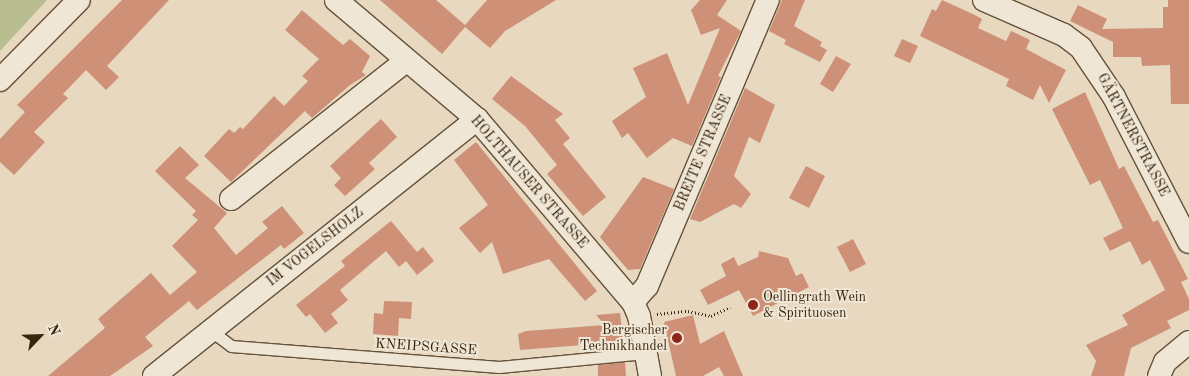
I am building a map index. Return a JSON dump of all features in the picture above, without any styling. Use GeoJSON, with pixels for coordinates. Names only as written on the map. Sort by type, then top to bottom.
{"type":"FeatureCollection","features":[{"type":"Feature","properties":{"kind":"street"},"geometry":{"type":"LineString","coordinates":[[0,80],[79,0]]}},
{"type":"Feature","properties":{"kind":"street","name":"HOLTHAUSER STRASSE"},"geometry":{"type":"LineString","coordinates":[[336,0],[477,119],[636,309]]}},
{"type":"Feature","properties":{"kind":"street","name":"BREITE STRASSE"},"geometry":{"type":"LineString","coordinates":[[636,309],[768,0]]}},
{"type":"Feature","properties":{"kind":"street","name":"GÄRTNERSTRASSE"},"geometry":{"type":"LineString","coordinates":[[984,0],[1064,35],[1082,48],[1114,97],[1189,242]]}},
{"type":"Feature","properties":{"kind":"street"},"geometry":{"type":"LineString","coordinates":[[231,199],[406,61]]}},
{"type":"Feature","properties":{"kind":"street","name":"IM VOGELSHOLZ"},"geometry":{"type":"LineString","coordinates":[[154,376],[477,119]]}},
{"type":"Feature","properties":{"kind":"street"},"geometry":{"type":"LineString","coordinates":[[636,309],[650,376]]}},
{"type":"Feature","properties":{"kind":"street"},"geometry":{"type":"LineString","coordinates":[[1159,376],[1165,362],[1189,342]]}},
{"type":"Feature","properties":{"kind":"lane","name":"KNEIPSGASSE"},"geometry":{"type":"LineString","coordinates":[[210,330],[231,346],[499,367],[645,352]]}},
{"type":"Feature","properties":{"kind":"path"},"geometry":{"type":"LineString","coordinates":[[636,309],[688,311],[711,316],[730,307]]}},
{"type":"Feature","properties":{"kind":"green space"},"geometry":{"type":"Polygon","coordinates":[[[0,0],[47,0],[0,51],[0,0]]]}},
{"type":"Feature","properties":{"kind":"building"},"geometry":{"type":"Polygon","coordinates":[[[122,0],[169,0],[107,66],[119,77],[106,90],[86,70],[63,94],[68,98],[34,132],[45,142],[14,175],[0,162],[0,139],[25,112],[17,105],[122,0]]]}},
{"type":"Feature","properties":{"kind":"building"},"geometry":{"type":"Polygon","coordinates":[[[380,0],[436,0],[465,25],[487,0],[556,0],[505,31],[490,48],[465,27],[442,54],[380,0]]]}},
{"type":"Feature","properties":{"kind":"building"},"geometry":{"type":"Polygon","coordinates":[[[700,0],[727,0],[717,15],[741,31],[718,76],[721,77],[692,146],[673,138],[647,158],[628,133],[622,138],[612,121],[646,97],[633,68],[667,53],[688,105],[720,28],[701,35],[691,10],[700,0]]]}},
{"type":"Feature","properties":{"kind":"building"},"geometry":{"type":"Polygon","coordinates":[[[782,0],[805,0],[794,26],[822,42],[820,46],[827,50],[820,62],[784,44],[786,40],[769,31],[782,0]]]}},
{"type":"Feature","properties":{"kind":"building"},"geometry":{"type":"Polygon","coordinates":[[[942,0],[982,19],[978,28],[1006,41],[1011,31],[1030,40],[1026,49],[1066,70],[1049,103],[1040,85],[1033,100],[1006,86],[1009,79],[920,36],[932,9],[936,11],[942,0]]]}},
{"type":"Feature","properties":{"kind":"building"},"geometry":{"type":"Polygon","coordinates":[[[1168,0],[1189,0],[1189,104],[1171,104],[1170,65],[1142,66],[1141,57],[1113,57],[1113,42],[1070,21],[1078,5],[1107,19],[1102,29],[1163,28],[1163,7],[1168,7],[1168,0]]]}},
{"type":"Feature","properties":{"kind":"building"},"geometry":{"type":"Polygon","coordinates":[[[302,10],[343,45],[350,39],[370,56],[362,72],[366,75],[350,85],[312,118],[305,111],[231,182],[204,156],[229,129],[234,133],[240,127],[243,129],[274,96],[284,106],[308,81],[302,76],[319,59],[285,30],[302,10]]]}},
{"type":"Feature","properties":{"kind":"building"},"geometry":{"type":"Polygon","coordinates":[[[902,39],[918,46],[910,63],[894,56],[902,39]]]}},
{"type":"Feature","properties":{"kind":"building"},"geometry":{"type":"Polygon","coordinates":[[[836,56],[851,64],[833,92],[820,84],[836,56]]]}},
{"type":"Feature","properties":{"kind":"building"},"geometry":{"type":"Polygon","coordinates":[[[511,76],[563,114],[555,120],[570,138],[563,144],[606,197],[583,216],[547,174],[557,165],[525,126],[492,99],[511,76]]]}},
{"type":"Feature","properties":{"kind":"building"},"geometry":{"type":"Polygon","coordinates":[[[745,88],[775,105],[760,143],[749,137],[734,176],[751,194],[741,208],[734,204],[700,222],[690,219],[745,88]]]}},
{"type":"Feature","properties":{"kind":"building"},"geometry":{"type":"Polygon","coordinates":[[[1085,92],[1119,169],[1124,166],[1153,222],[1158,220],[1188,279],[1181,282],[1189,299],[1189,310],[1167,321],[1171,328],[1131,348],[1124,376],[1091,376],[1096,361],[1086,345],[1128,325],[1122,315],[1165,290],[1150,260],[1142,265],[1130,241],[1110,251],[1103,238],[1123,228],[1100,180],[1090,185],[1052,109],[1085,92]]]}},
{"type":"Feature","properties":{"kind":"building"},"geometry":{"type":"Polygon","coordinates":[[[381,119],[397,137],[369,163],[375,169],[345,196],[334,185],[341,178],[330,166],[381,119]]]}},
{"type":"Feature","properties":{"kind":"building"},"geometry":{"type":"Polygon","coordinates":[[[476,142],[597,291],[585,301],[549,259],[503,274],[492,242],[480,253],[459,228],[488,205],[454,160],[476,142]]]}},
{"type":"Feature","properties":{"kind":"building"},"geometry":{"type":"Polygon","coordinates":[[[180,146],[199,165],[185,178],[227,213],[214,228],[236,255],[268,228],[262,222],[282,206],[304,233],[284,249],[281,245],[197,310],[189,301],[145,337],[153,346],[110,376],[48,376],[105,328],[98,319],[151,273],[170,295],[197,272],[172,246],[198,220],[192,215],[196,211],[155,171],[180,146]]]}},
{"type":"Feature","properties":{"kind":"building"},"geometry":{"type":"Polygon","coordinates":[[[806,166],[825,176],[809,208],[789,198],[806,166]]]}},
{"type":"Feature","properties":{"kind":"building"},"geometry":{"type":"Polygon","coordinates":[[[643,177],[674,189],[640,269],[628,270],[600,237],[643,177]]]}},
{"type":"Feature","properties":{"kind":"building"},"geometry":{"type":"Polygon","coordinates":[[[391,221],[417,252],[423,247],[434,261],[417,275],[406,261],[399,267],[386,251],[340,290],[348,300],[331,314],[338,323],[325,333],[310,314],[306,317],[296,305],[345,266],[341,261],[391,221]]]}},
{"type":"Feature","properties":{"kind":"building"},"geometry":{"type":"Polygon","coordinates":[[[853,239],[866,264],[850,272],[837,247],[853,239]]]}},
{"type":"Feature","properties":{"kind":"building"},"geometry":{"type":"Polygon","coordinates":[[[759,251],[788,258],[796,276],[802,273],[809,287],[753,316],[739,290],[708,305],[700,290],[726,276],[721,264],[734,257],[738,266],[758,257],[759,251]]]}},
{"type":"Feature","properties":{"kind":"building"},"geometry":{"type":"Polygon","coordinates":[[[384,301],[412,302],[411,319],[399,318],[398,336],[373,334],[374,313],[383,314],[384,301]]]}},
{"type":"Feature","properties":{"kind":"building"},"geometry":{"type":"Polygon","coordinates":[[[620,313],[624,348],[597,350],[596,344],[520,350],[518,334],[526,331],[605,325],[596,315],[620,313]]]}},
{"type":"Feature","properties":{"kind":"building"},"geometry":{"type":"Polygon","coordinates":[[[693,315],[700,344],[724,331],[743,376],[724,376],[719,367],[703,376],[676,376],[664,322],[693,315]]]}},
{"type":"Feature","properties":{"kind":"building"},"geometry":{"type":"Polygon","coordinates":[[[625,362],[626,376],[598,376],[598,365],[625,362]]]}},
{"type":"Feature","properties":{"kind":"place","name":"Oellingrath Wein & Spirituosen"},"geometry":{"type":"Point","coordinates":[753,305]}},
{"type":"Feature","properties":{"kind":"place","name":"Bergischer Technikhandel"},"geometry":{"type":"Point","coordinates":[677,338]}}]}
